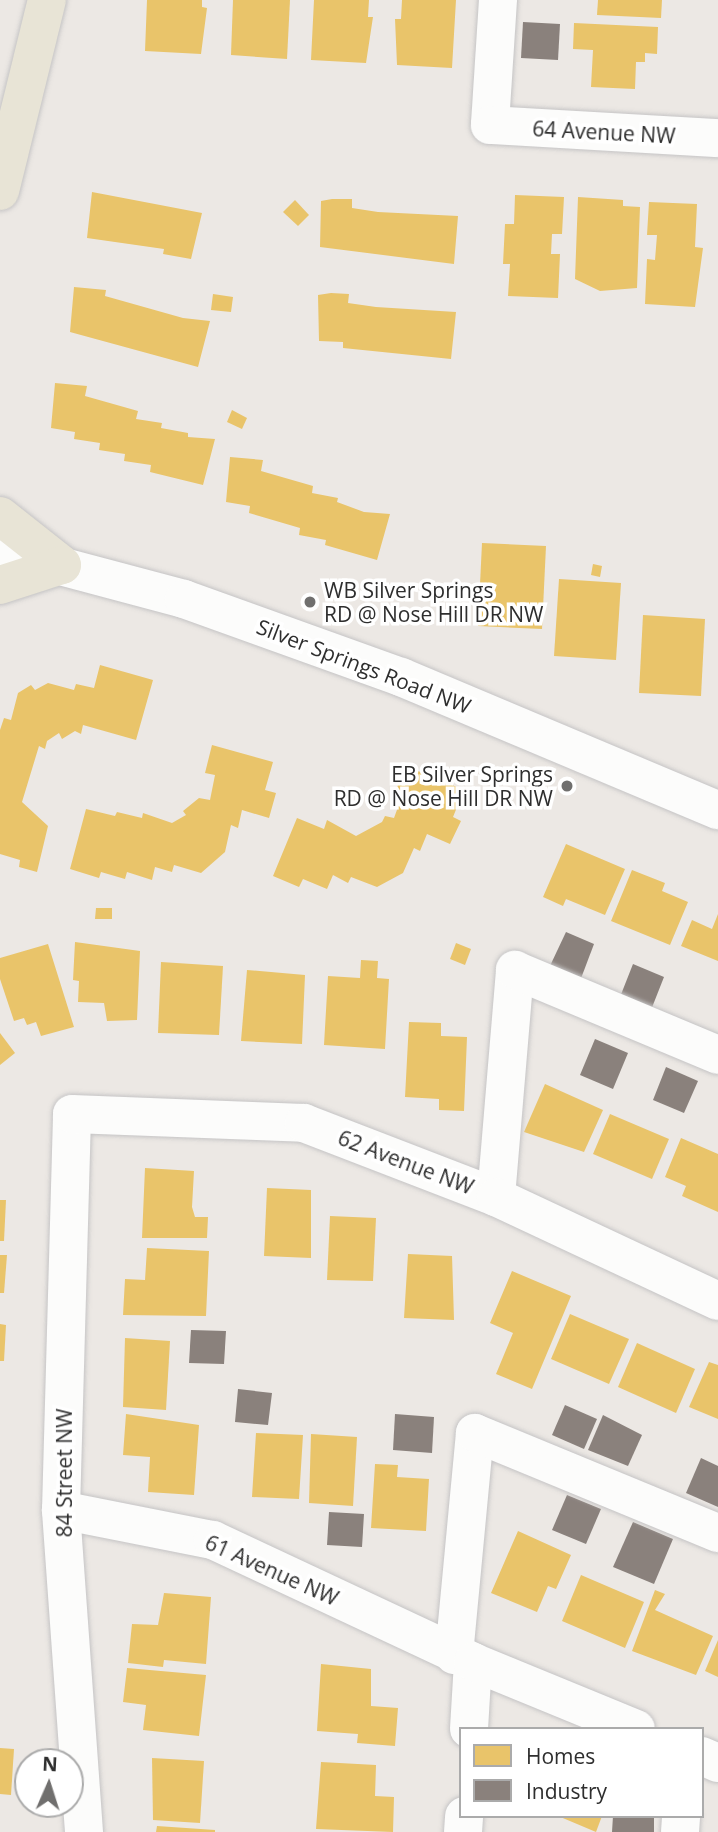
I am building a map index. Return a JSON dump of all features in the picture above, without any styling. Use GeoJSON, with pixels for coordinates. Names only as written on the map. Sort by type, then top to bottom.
{"type":"FeatureCollection","features":[{"type":"Feature","properties":{"kind":"main road"},"geometry":{"type":"LineString","coordinates":[[0,191],[47,0]]}},
{"type":"Feature","properties":{"kind":"main road"},"geometry":{"type":"LineString","coordinates":[[0,516],[62,565]]}},
{"type":"Feature","properties":{"kind":"main road"},"geometry":{"type":"LineString","coordinates":[[0,585],[62,565]]}},
{"type":"Feature","properties":{"kind":"street","name":"64 Avenue NW"},"geometry":{"type":"LineString","coordinates":[[498,0],[490,125],[718,138]]}},
{"type":"Feature","properties":{"kind":"street","name":"Silver Springs Road NW"},"geometry":{"type":"LineString","coordinates":[[0,550],[184,599],[401,677],[718,810]]}},
{"type":"Feature","properties":{"kind":"street"},"geometry":{"type":"LineString","coordinates":[[496,1197],[514,970],[718,1055]]}},
{"type":"Feature","properties":{"kind":"street","name":"62 Avenue NW"},"geometry":{"type":"LineString","coordinates":[[72,1114],[304,1123],[496,1197],[718,1301]]}},
{"type":"Feature","properties":{"kind":"street","name":"84 Street NW"},"geometry":{"type":"LineString","coordinates":[[72,1114],[61,1510],[84,1832]]}},
{"type":"Feature","properties":{"kind":"street"},"geometry":{"type":"LineString","coordinates":[[469,1727],[464,1658],[475,1433],[718,1533]]}},
{"type":"Feature","properties":{"kind":"street","name":"61 Avenue NW"},"geometry":{"type":"LineString","coordinates":[[61,1510],[214,1540],[464,1658],[631,1727]]}},
{"type":"Feature","properties":{"kind":"building: Homes"},"geometry":{"type":"Polygon","coordinates":[[[147,0],[202,0],[202,7],[207,8],[201,54],[145,51],[147,0]]]}},
{"type":"Feature","properties":{"kind":"building: Homes"},"geometry":{"type":"Polygon","coordinates":[[[233,0],[290,0],[287,59],[231,55],[233,0]]]}},
{"type":"Feature","properties":{"kind":"building: Homes"},"geometry":{"type":"Polygon","coordinates":[[[314,0],[369,0],[368,17],[373,17],[366,63],[311,60],[314,0]]]}},
{"type":"Feature","properties":{"kind":"building: Homes"},"geometry":{"type":"Polygon","coordinates":[[[402,0],[456,0],[452,68],[397,65],[395,19],[401,19],[402,0]]]}},
{"type":"Feature","properties":{"kind":"building: Homes"},"geometry":{"type":"Polygon","coordinates":[[[598,0],[662,0],[661,18],[597,15],[598,0]]]}},
{"type":"Feature","properties":{"kind":"building: Homes"},"geometry":{"type":"Polygon","coordinates":[[[574,23],[658,27],[657,54],[645,53],[645,62],[636,62],[635,89],[591,87],[593,50],[573,49],[574,23]]]}},
{"type":"Feature","properties":{"kind":"building: Homes"},"geometry":{"type":"Polygon","coordinates":[[[92,192],[202,213],[191,259],[163,254],[164,249],[87,238],[92,192]]]}},
{"type":"Feature","properties":{"kind":"building: Homes"},"geometry":{"type":"Polygon","coordinates":[[[515,195],[564,197],[562,234],[552,234],[551,254],[560,254],[558,298],[508,296],[510,264],[503,264],[505,224],[514,224],[515,195]]]}},
{"type":"Feature","properties":{"kind":"building: Homes"},"geometry":{"type":"Polygon","coordinates":[[[578,197],[623,200],[623,206],[640,207],[637,288],[600,291],[575,279],[578,197]]]}},
{"type":"Feature","properties":{"kind":"building: Homes"},"geometry":{"type":"Polygon","coordinates":[[[352,199],[352,208],[378,212],[458,216],[454,264],[320,247],[321,201],[352,199]]]}},
{"type":"Feature","properties":{"kind":"building: Homes"},"geometry":{"type":"Polygon","coordinates":[[[295,200],[309,215],[298,226],[283,212],[295,200]]]}},
{"type":"Feature","properties":{"kind":"building: Homes"},"geometry":{"type":"Polygon","coordinates":[[[649,202],[697,204],[695,247],[703,248],[695,307],[645,304],[647,259],[655,260],[657,235],[647,235],[649,202]]]}},
{"type":"Feature","properties":{"kind":"building: Homes"},"geometry":{"type":"Polygon","coordinates":[[[74,287],[106,290],[105,296],[183,318],[210,321],[198,367],[70,332],[74,287]]]}},
{"type":"Feature","properties":{"kind":"building: Homes"},"geometry":{"type":"Polygon","coordinates":[[[213,294],[233,297],[231,312],[211,310],[213,294]]]}},
{"type":"Feature","properties":{"kind":"building: Homes"},"geometry":{"type":"Polygon","coordinates":[[[349,294],[348,303],[456,312],[451,359],[343,348],[343,342],[319,341],[318,295],[349,294]]]}},
{"type":"Feature","properties":{"kind":"building: Homes"},"geometry":{"type":"Polygon","coordinates":[[[55,383],[87,386],[85,396],[138,411],[136,419],[162,423],[161,428],[188,433],[188,437],[215,439],[203,485],[150,472],[151,465],[124,461],[125,454],[99,450],[100,443],[74,439],[75,432],[51,428],[55,383]]]}},
{"type":"Feature","properties":{"kind":"building: Homes"},"geometry":{"type":"Polygon","coordinates":[[[232,410],[247,418],[242,429],[227,422],[232,410]]]}},
{"type":"Feature","properties":{"kind":"building: Homes"},"geometry":{"type":"Polygon","coordinates":[[[230,457],[263,460],[261,471],[313,486],[312,493],[338,498],[337,502],[364,512],[390,514],[377,560],[325,545],[326,540],[299,535],[300,528],[249,513],[250,506],[226,502],[230,457]]]}},
{"type":"Feature","properties":{"kind":"building: Homes"},"geometry":{"type":"Polygon","coordinates":[[[482,543],[546,546],[542,629],[478,626],[482,543]]]}},
{"type":"Feature","properties":{"kind":"building: Homes"},"geometry":{"type":"Polygon","coordinates":[[[593,564],[602,566],[600,577],[591,575],[593,564]]]}},
{"type":"Feature","properties":{"kind":"building: Homes"},"geometry":{"type":"Polygon","coordinates":[[[559,579],[621,583],[616,660],[554,656],[559,579]]]}},
{"type":"Feature","properties":{"kind":"building: Homes"},"geometry":{"type":"Polygon","coordinates":[[[643,615],[705,619],[701,696],[639,693],[643,615]]]}},
{"type":"Feature","properties":{"kind":"building: Homes"},"geometry":{"type":"Polygon","coordinates":[[[100,665],[153,680],[136,740],[83,725],[81,734],[75,731],[62,739],[59,733],[47,741],[45,749],[39,746],[22,802],[48,826],[37,872],[19,867],[20,860],[0,854],[0,730],[4,718],[11,720],[18,693],[31,685],[35,690],[48,683],[74,690],[76,684],[94,688],[100,665]]]}},
{"type":"Feature","properties":{"kind":"building: Homes"},"geometry":{"type":"Polygon","coordinates":[[[212,745],[273,762],[265,790],[276,793],[269,818],[242,810],[238,828],[231,825],[225,852],[201,873],[174,865],[172,872],[155,867],[152,880],[127,872],[125,879],[101,872],[99,878],[70,869],[86,809],[115,816],[117,812],[142,818],[143,813],[172,823],[186,815],[183,811],[199,798],[210,800],[215,775],[205,773],[212,745]]]}},
{"type":"Feature","properties":{"kind":"building: Homes"},"geometry":{"type":"Polygon","coordinates":[[[406,766],[464,790],[453,817],[461,821],[450,844],[427,834],[420,851],[414,848],[403,873],[377,887],[351,877],[348,883],[333,875],[327,889],[303,879],[299,887],[273,876],[297,818],[324,829],[327,820],[356,836],[382,822],[385,816],[394,818],[402,796],[395,792],[406,766]]]}},
{"type":"Feature","properties":{"kind":"building: Homes"},"geometry":{"type":"Polygon","coordinates":[[[566,844],[625,869],[605,915],[566,899],[563,906],[543,897],[566,844]]]}},
{"type":"Feature","properties":{"kind":"building: Homes"},"geometry":{"type":"Polygon","coordinates":[[[632,870],[665,883],[662,891],[688,902],[670,945],[611,921],[632,870]]]}},
{"type":"Feature","properties":{"kind":"building: Homes"},"geometry":{"type":"Polygon","coordinates":[[[96,908],[112,908],[112,919],[95,919],[96,908]]]}},
{"type":"Feature","properties":{"kind":"building: Homes"},"geometry":{"type":"Polygon","coordinates":[[[718,914],[718,961],[681,946],[692,920],[712,929],[718,914]]]}},
{"type":"Feature","properties":{"kind":"building: Homes"},"geometry":{"type":"Polygon","coordinates":[[[75,942],[140,951],[137,1020],[107,1021],[104,1003],[78,1002],[79,981],[73,980],[75,942]]]}},
{"type":"Feature","properties":{"kind":"building: Homes"},"geometry":{"type":"Polygon","coordinates":[[[456,943],[471,949],[465,965],[450,959],[456,943]]]}},
{"type":"Feature","properties":{"kind":"building: Homes"},"geometry":{"type":"Polygon","coordinates":[[[48,944],[74,1027],[41,1036],[36,1022],[27,1025],[24,1018],[14,1021],[0,979],[0,958],[48,944]]]}},
{"type":"Feature","properties":{"kind":"building: Homes"},"geometry":{"type":"Polygon","coordinates":[[[361,960],[378,961],[377,978],[389,979],[385,1049],[324,1045],[328,976],[360,978],[361,960]]]}},
{"type":"Feature","properties":{"kind":"building: Homes"},"geometry":{"type":"Polygon","coordinates":[[[161,962],[223,966],[219,1035],[158,1033],[161,962]]]}},
{"type":"Feature","properties":{"kind":"building: Homes"},"geometry":{"type":"Polygon","coordinates":[[[247,970],[305,975],[302,1044],[241,1041],[247,970]]]}},
{"type":"Feature","properties":{"kind":"building: Homes"},"geometry":{"type":"Polygon","coordinates":[[[409,1022],[441,1023],[441,1036],[467,1037],[464,1111],[439,1110],[439,1099],[405,1097],[409,1022]]]}},
{"type":"Feature","properties":{"kind":"building: Homes"},"geometry":{"type":"Polygon","coordinates":[[[0,1033],[15,1053],[0,1065],[0,1033]]]}},
{"type":"Feature","properties":{"kind":"building: Homes"},"geometry":{"type":"Polygon","coordinates":[[[545,1084],[603,1110],[584,1152],[524,1132],[545,1084]]]}},
{"type":"Feature","properties":{"kind":"building: Homes"},"geometry":{"type":"Polygon","coordinates":[[[610,1114],[669,1139],[652,1179],[593,1154],[610,1114]]]}},
{"type":"Feature","properties":{"kind":"building: Homes"},"geometry":{"type":"Polygon","coordinates":[[[681,1138],[718,1154],[718,1212],[682,1196],[686,1186],[665,1177],[681,1138]]]}},
{"type":"Feature","properties":{"kind":"building: Homes"},"geometry":{"type":"Polygon","coordinates":[[[145,1168],[194,1171],[192,1207],[195,1217],[208,1217],[207,1238],[142,1238],[145,1168]]]}},
{"type":"Feature","properties":{"kind":"building: Homes"},"geometry":{"type":"Polygon","coordinates":[[[267,1188],[311,1190],[311,1258],[264,1256],[267,1188]]]}},
{"type":"Feature","properties":{"kind":"building: Homes"},"geometry":{"type":"Polygon","coordinates":[[[0,1200],[6,1200],[4,1241],[0,1241],[0,1200]]]}},
{"type":"Feature","properties":{"kind":"building: Homes"},"geometry":{"type":"Polygon","coordinates":[[[330,1216],[376,1218],[373,1281],[327,1280],[330,1216]]]}},
{"type":"Feature","properties":{"kind":"building: Homes"},"geometry":{"type":"Polygon","coordinates":[[[147,1248],[209,1251],[206,1316],[123,1315],[125,1279],[145,1280],[147,1248]]]}},
{"type":"Feature","properties":{"kind":"building: Homes"},"geometry":{"type":"Polygon","coordinates":[[[408,1254],[452,1256],[454,1320],[404,1318],[408,1254]]]}},
{"type":"Feature","properties":{"kind":"building: Homes"},"geometry":{"type":"Polygon","coordinates":[[[0,1255],[7,1255],[4,1293],[0,1293],[0,1255]]]}},
{"type":"Feature","properties":{"kind":"building: Homes"},"geometry":{"type":"Polygon","coordinates":[[[512,1271],[571,1296],[532,1389],[496,1374],[513,1333],[490,1323],[512,1271]]]}},
{"type":"Feature","properties":{"kind":"building: Homes"},"geometry":{"type":"Polygon","coordinates":[[[570,1314],[629,1339],[609,1384],[551,1359],[570,1314]]]}},
{"type":"Feature","properties":{"kind":"building: Homes"},"geometry":{"type":"Polygon","coordinates":[[[0,1324],[6,1325],[4,1361],[0,1361],[0,1324]]]}},
{"type":"Feature","properties":{"kind":"building: Homes"},"geometry":{"type":"Polygon","coordinates":[[[125,1338],[170,1341],[166,1410],[123,1407],[125,1338]]]}},
{"type":"Feature","properties":{"kind":"building: Homes"},"geometry":{"type":"Polygon","coordinates":[[[637,1343],[695,1369],[676,1413],[618,1387],[637,1343]]]}},
{"type":"Feature","properties":{"kind":"building: Homes"},"geometry":{"type":"Polygon","coordinates":[[[709,1362],[718,1365],[718,1419],[689,1407],[709,1362]]]}},
{"type":"Feature","properties":{"kind":"building: Homes"},"geometry":{"type":"Polygon","coordinates":[[[126,1414],[199,1425],[194,1495],[148,1492],[150,1457],[123,1455],[126,1414]]]}},
{"type":"Feature","properties":{"kind":"building: Homes"},"geometry":{"type":"Polygon","coordinates":[[[256,1433],[303,1435],[299,1499],[252,1497],[256,1433]]]}},
{"type":"Feature","properties":{"kind":"building: Homes"},"geometry":{"type":"Polygon","coordinates":[[[311,1434],[357,1437],[353,1506],[309,1503],[311,1434]]]}},
{"type":"Feature","properties":{"kind":"building: Homes"},"geometry":{"type":"Polygon","coordinates":[[[375,1464],[398,1465],[397,1477],[429,1479],[426,1531],[371,1528],[375,1464]]]}},
{"type":"Feature","properties":{"kind":"building: Homes"},"geometry":{"type":"Polygon","coordinates":[[[518,1531],[571,1555],[556,1589],[548,1586],[537,1612],[491,1593],[518,1531]]]}},
{"type":"Feature","properties":{"kind":"building: Homes"},"geometry":{"type":"Polygon","coordinates":[[[581,1575],[644,1602],[625,1648],[562,1621],[581,1575]]]}},
{"type":"Feature","properties":{"kind":"building: Homes"},"geometry":{"type":"Polygon","coordinates":[[[655,1590],[665,1594],[655,1610],[713,1636],[696,1675],[632,1651],[655,1590]]]}},
{"type":"Feature","properties":{"kind":"building: Homes"},"geometry":{"type":"Polygon","coordinates":[[[164,1593],[211,1597],[206,1664],[164,1660],[163,1667],[128,1663],[132,1624],[158,1625],[164,1593]]]}},
{"type":"Feature","properties":{"kind":"building: Homes"},"geometry":{"type":"Polygon","coordinates":[[[718,1640],[718,1677],[705,1671],[718,1640]]]}},
{"type":"Feature","properties":{"kind":"building: Homes"},"geometry":{"type":"Polygon","coordinates":[[[321,1664],[371,1669],[371,1706],[398,1708],[395,1746],[357,1743],[358,1734],[317,1731],[321,1664]]]}},
{"type":"Feature","properties":{"kind":"building: Homes"},"geometry":{"type":"Polygon","coordinates":[[[127,1668],[206,1675],[199,1736],[143,1730],[146,1705],[123,1702],[127,1668]]]}},
{"type":"Feature","properties":{"kind":"building: Homes"},"geometry":{"type":"Polygon","coordinates":[[[0,1748],[14,1749],[11,1795],[0,1794],[0,1748]]]}},
{"type":"Feature","properties":{"kind":"building: Homes"},"geometry":{"type":"Polygon","coordinates":[[[152,1758],[204,1761],[200,1823],[153,1820],[152,1758]]]}},
{"type":"Feature","properties":{"kind":"building: Homes"},"geometry":{"type":"Polygon","coordinates":[[[321,1762],[376,1765],[375,1796],[394,1797],[393,1832],[316,1829],[321,1762]]]}},
{"type":"Feature","properties":{"kind":"building: Homes"},"geometry":{"type":"Polygon","coordinates":[[[563,1818],[601,1818],[596,1832],[563,1818]]]}},
{"type":"Feature","properties":{"kind":"building: Homes"},"geometry":{"type":"Polygon","coordinates":[[[157,1826],[215,1830],[215,1832],[156,1832],[157,1826]]]}},
{"type":"Feature","properties":{"kind":"building: Industry"},"geometry":{"type":"Polygon","coordinates":[[[523,22],[560,24],[558,60],[521,58],[523,22]]]}},
{"type":"Feature","properties":{"kind":"building: Industry"},"geometry":{"type":"Polygon","coordinates":[[[566,932],[594,944],[580,981],[549,968],[566,932]]]}},
{"type":"Feature","properties":{"kind":"building: Industry"},"geometry":{"type":"Polygon","coordinates":[[[633,964],[664,977],[651,1010],[620,997],[633,964]]]}},
{"type":"Feature","properties":{"kind":"building: Industry"},"geometry":{"type":"Polygon","coordinates":[[[595,1039],[628,1053],[613,1089],[580,1075],[595,1039]]]}},
{"type":"Feature","properties":{"kind":"building: Industry"},"geometry":{"type":"Polygon","coordinates":[[[666,1067],[698,1081],[684,1113],[653,1100],[666,1067]]]}},
{"type":"Feature","properties":{"kind":"building: Industry"},"geometry":{"type":"Polygon","coordinates":[[[191,1330],[226,1331],[224,1364],[189,1363],[191,1330]]]}},
{"type":"Feature","properties":{"kind":"building: Industry"},"geometry":{"type":"Polygon","coordinates":[[[238,1389],[272,1393],[268,1425],[235,1422],[238,1389]]]}},
{"type":"Feature","properties":{"kind":"building: Industry"},"geometry":{"type":"Polygon","coordinates":[[[565,1405],[597,1419],[584,1449],[552,1435],[565,1405]]]}},
{"type":"Feature","properties":{"kind":"building: Industry"},"geometry":{"type":"Polygon","coordinates":[[[395,1414],[434,1417],[432,1453],[393,1450],[395,1414]]]}},
{"type":"Feature","properties":{"kind":"building: Industry"},"geometry":{"type":"Polygon","coordinates":[[[603,1415],[642,1435],[628,1466],[588,1450],[603,1415]]]}},
{"type":"Feature","properties":{"kind":"building: Industry"},"geometry":{"type":"Polygon","coordinates":[[[701,1458],[718,1466],[718,1507],[686,1493],[701,1458]]]}},
{"type":"Feature","properties":{"kind":"building: Industry"},"geometry":{"type":"Polygon","coordinates":[[[567,1495],[601,1509],[586,1544],[552,1530],[567,1495]]]}},
{"type":"Feature","properties":{"kind":"building: Industry"},"geometry":{"type":"Polygon","coordinates":[[[329,1512],[364,1514],[362,1547],[327,1545],[329,1512]]]}},
{"type":"Feature","properties":{"kind":"building: Industry"},"geometry":{"type":"Polygon","coordinates":[[[633,1522],[673,1539],[654,1584],[613,1567],[633,1522]]]}},
{"type":"Feature","properties":{"kind":"building: Industry"},"geometry":{"type":"Polygon","coordinates":[[[613,1818],[654,1818],[654,1832],[612,1832],[613,1818]]]}},
{"type":"Feature","properties":{"kind":"place","name":"WB Silver Springs RD @ Nose Hill DR NW"},"geometry":{"type":"Point","coordinates":[310,602]}},
{"type":"Feature","properties":{"kind":"place","name":"EB Silver Springs RD @ Nose Hill DR NW"},"geometry":{"type":"Point","coordinates":[567,786]}}]}
